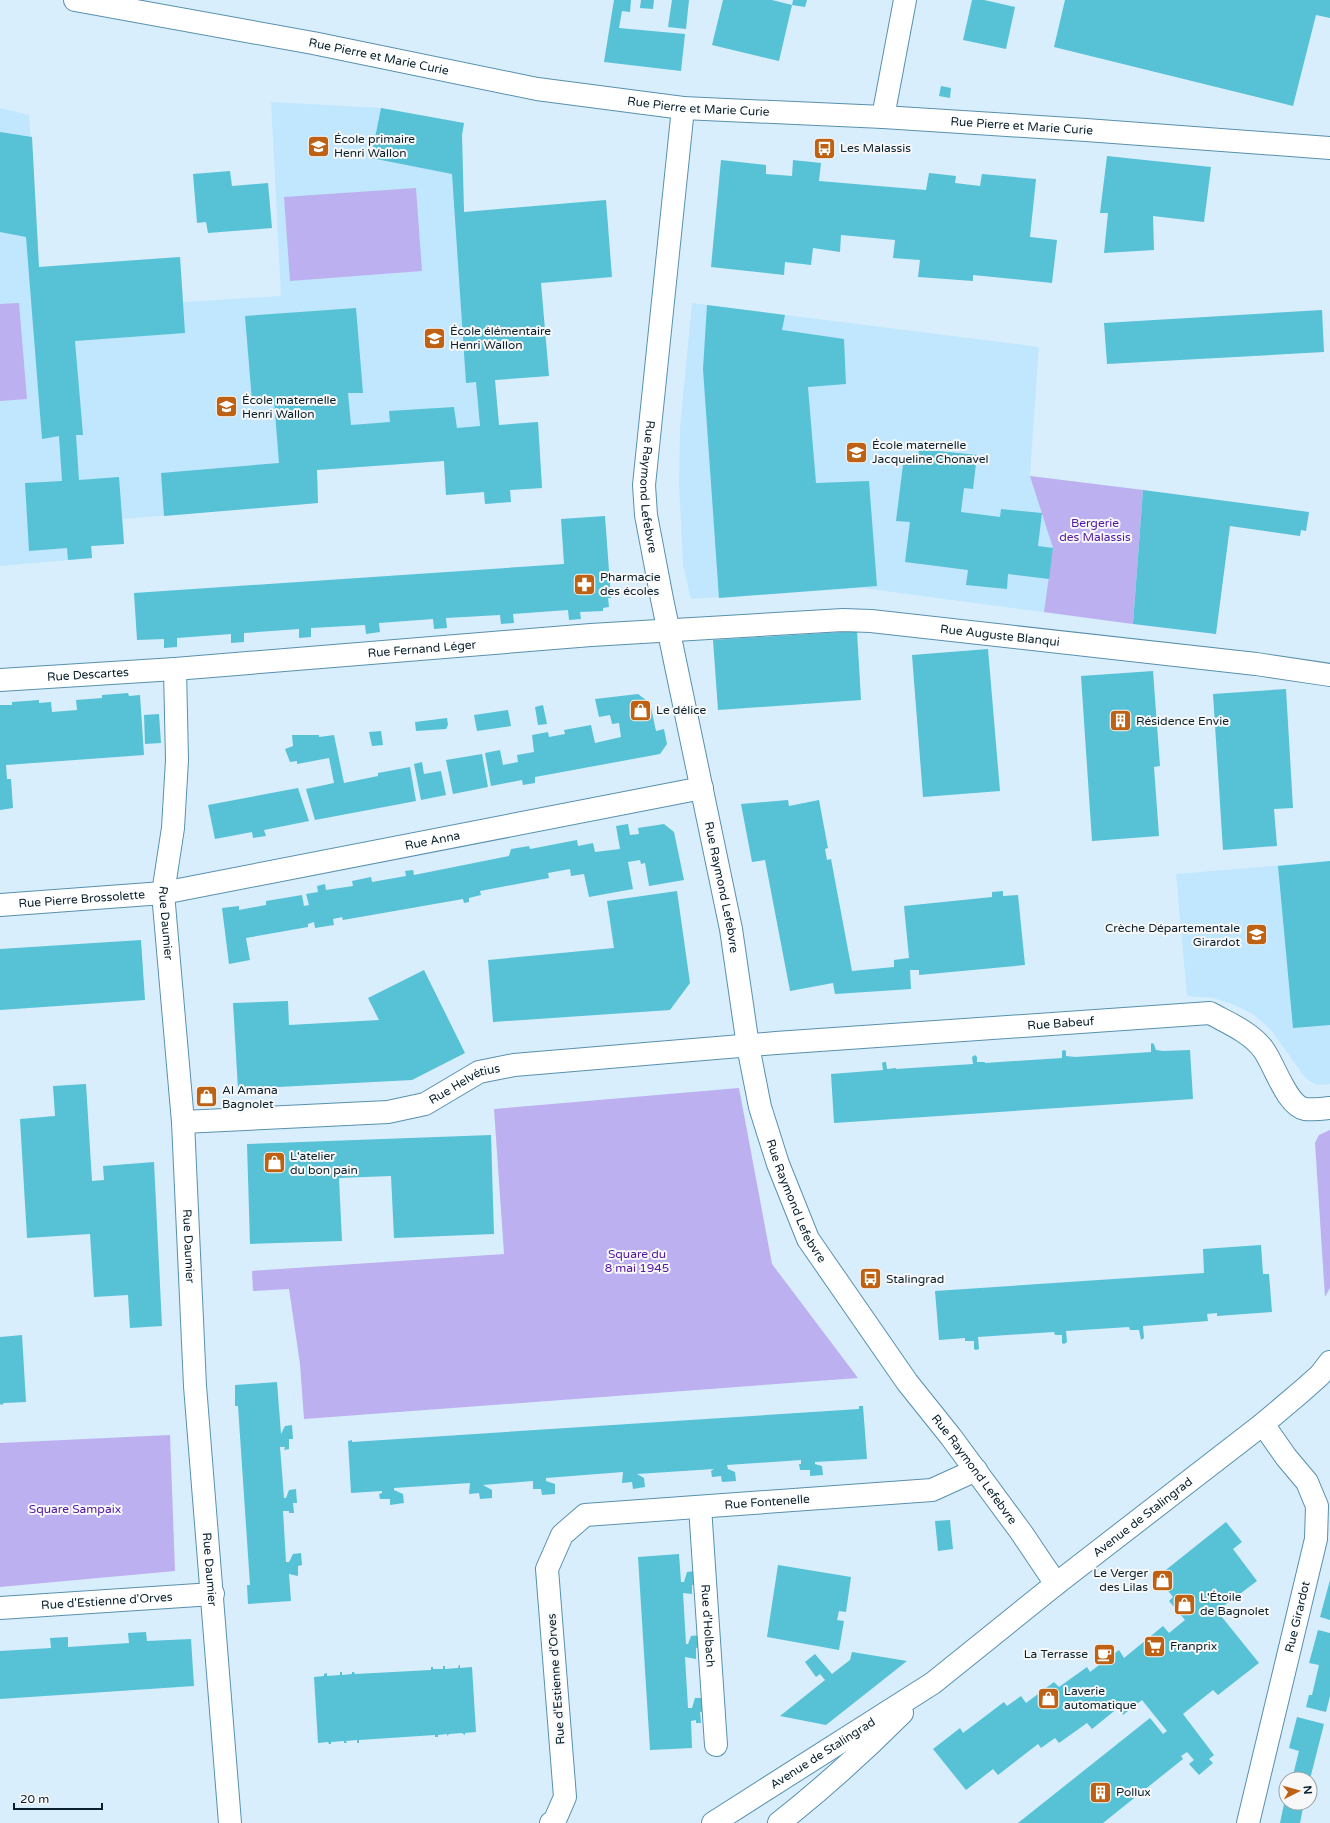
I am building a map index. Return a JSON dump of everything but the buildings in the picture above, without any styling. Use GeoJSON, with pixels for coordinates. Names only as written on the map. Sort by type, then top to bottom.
{"type":"FeatureCollection","features":[{"type":"Feature","properties":{"kind":"street","name":"Rue Pierre et Marie Curie"},"geometry":{"type":"LineString","coordinates":[[75,0],[313,43],[537,89],[683,108],[883,117],[1330,148]]}},
{"type":"Feature","properties":{"kind":"street"},"geometry":{"type":"LineString","coordinates":[[883,117],[905,0]]}},
{"type":"Feature","properties":{"kind":"street","name":"Rue Raymond Lefebvre"},"geometry":{"type":"LineString","coordinates":[[683,108],[644,485],[646,515],[731,929],[748,1046],[760,1107],[778,1164],[808,1239],[907,1382],[976,1470],[1021,1532],[1056,1584]]}},
{"type":"Feature","properties":{"kind":"street","name":"Rue Auguste Blanqui"},"geometry":{"type":"LineString","coordinates":[[669,631],[843,620],[871,621],[1256,664],[1330,675]]}},
{"type":"Feature","properties":{"kind":"street","name":"Rue Fernand Léger"},"geometry":{"type":"LineString","coordinates":[[175,669],[583,636],[669,631]]}},
{"type":"Feature","properties":{"kind":"street","name":"Rue Descartes"},"geometry":{"type":"LineString","coordinates":[[0,680],[175,669]]}},
{"type":"Feature","properties":{"kind":"street","name":"Rue Daumier"},"geometry":{"type":"LineString","coordinates":[[175,669],[177,760],[173,828],[163,893],[183,1122],[195,1386],[213,1594],[230,1823]]}},
{"type":"Feature","properties":{"kind":"street","name":"Rue Anna"},"geometry":{"type":"LineString","coordinates":[[163,893],[702,788]]}},
{"type":"Feature","properties":{"kind":"street","name":"Rue Pierre Brossolette"},"geometry":{"type":"LineString","coordinates":[[0,906],[163,893]]}},
{"type":"Feature","properties":{"kind":"street","name":"Rue Babeuf"},"geometry":{"type":"LineString","coordinates":[[748,1046],[1210,1013],[1240,1029],[1262,1048],[1276,1070],[1287,1094],[1294,1103],[1304,1108],[1330,1108]]}},
{"type":"Feature","properties":{"kind":"street","name":"Rue Helvétius"},"geometry":{"type":"LineString","coordinates":[[183,1122],[388,1112],[425,1104],[479,1072],[514,1065],[748,1046]]}},
{"type":"Feature","properties":{"kind":"street","name":"Avenue de Stalingrad"},"geometry":{"type":"LineString","coordinates":[[779,1823],[814,1795],[865,1750],[933,1683],[1056,1584],[1263,1424],[1320,1375],[1330,1362]]}},
{"type":"Feature","properties":{"kind":"street","name":"Rue Girardot"},"geometry":{"type":"LineString","coordinates":[[1248,1823],[1316,1539],[1317,1506],[1307,1482],[1263,1424]]}},
{"type":"Feature","properties":{"kind":"street","name":"Rue Fontenelle"},"geometry":{"type":"LineString","coordinates":[[562,1535],[585,1515],[932,1490],[976,1470]]}},
{"type":"Feature","properties":{"kind":"street","name":"Rue d'Holbach"},"geometry":{"type":"LineString","coordinates":[[700,1507],[716,1745]]}},
{"type":"Feature","properties":{"kind":"street","name":"Rue d'Estienne d'Orves"},"geometry":{"type":"LineString","coordinates":[[555,1822],[565,1797],[547,1569],[562,1535]]}},
{"type":"Feature","properties":{"kind":"street","name":"Rue d'Estienne d'Orves"},"geometry":{"type":"LineString","coordinates":[[0,1608],[213,1594]]}},
{"type":"Feature","properties":{"kind":"street","name":"Avenue de Stalingrad"},"geometry":{"type":"LineString","coordinates":[[713,1823],[933,1683]]}},
{"type":"Feature","properties":{"kind":"shaded area"},"geometry":{"type":"Polygon","coordinates":[[[271,102],[381,108],[464,123],[462,135],[464,230],[496,237],[506,379],[495,380],[499,425],[538,422],[542,488],[510,490],[511,502],[485,504],[484,492],[446,495],[444,461],[317,470],[318,503],[123,519],[124,544],[92,546],[92,558],[0,566],[0,108],[29,115],[39,267],[180,257],[183,302],[281,296],[271,102]]]}},
{"type":"Feature","properties":{"kind":"shaded area","name":"École maternelle Jacqueline Chonavel"},"geometry":{"type":"Polygon","coordinates":[[[692,303],[1039,347],[1030,476],[1143,490],[1133,624],[862,588],[691,599],[683,565],[679,484],[680,428],[692,303]]]}},
{"type":"Feature","properties":{"kind":"shaded area","name":"Crèche Départementale Girardot"},"geometry":{"type":"Polygon","coordinates":[[[1330,861],[1330,1084],[1317,1085],[1306,1079],[1271,1030],[1253,1014],[1232,1004],[1213,998],[1187,996],[1176,874],[1330,861]]]}},
{"type":"Feature","properties":{"kind":"green space"},"geometry":{"type":"Polygon","coordinates":[[[416,188],[422,271],[290,281],[284,197],[416,188]]]}},
{"type":"Feature","properties":{"kind":"green space"},"geometry":{"type":"Polygon","coordinates":[[[19,303],[27,399],[0,401],[0,304],[19,303]]]}},
{"type":"Feature","properties":{"kind":"green space","name":"Bergerie des Malassis"},"geometry":{"type":"Polygon","coordinates":[[[1030,476],[1143,490],[1133,624],[1044,612],[1053,548],[1030,476]]]}},
{"type":"Feature","properties":{"kind":"green space","name":"Square du 8 mai 1945"},"geometry":{"type":"Polygon","coordinates":[[[739,1088],[772,1264],[858,1378],[304,1419],[300,1364],[289,1289],[253,1291],[252,1271],[504,1254],[494,1109],[739,1088]]]}},
{"type":"Feature","properties":{"kind":"green space"},"geometry":{"type":"Polygon","coordinates":[[[1330,1130],[1330,1288],[1325,1297],[1315,1143],[1319,1135],[1330,1130]]]}},
{"type":"Feature","properties":{"kind":"green space","name":"Square Sampaix"},"geometry":{"type":"Polygon","coordinates":[[[170,1435],[175,1571],[0,1587],[0,1443],[170,1435]]]}},
{"type":"Feature","properties":{"kind":"place","name":"École primaire Henri Wallon"},"geometry":{"type":"Point","coordinates":[318,146]}},
{"type":"Feature","properties":{"kind":"place","name":"Les Malassis"},"geometry":{"type":"Point","coordinates":[825,148]}},
{"type":"Feature","properties":{"kind":"place","name":"École élémentaire Henri Wallon"},"geometry":{"type":"Point","coordinates":[435,338]}},
{"type":"Feature","properties":{"kind":"place","name":"École maternelle Henri Wallon"},"geometry":{"type":"Point","coordinates":[227,407]}},
{"type":"Feature","properties":{"kind":"place","name":"École maternelle Jacqueline Chonavel"},"geometry":{"type":"Point","coordinates":[856,452]}},
{"type":"Feature","properties":{"kind":"place","name":"Pharmacie des écoles"},"geometry":{"type":"Point","coordinates":[585,584]}},
{"type":"Feature","properties":{"kind":"place","name":"Le délice"},"geometry":{"type":"Point","coordinates":[640,710]}},
{"type":"Feature","properties":{"kind":"place","name":"Résidence Envie"},"geometry":{"type":"Point","coordinates":[1121,721]}},
{"type":"Feature","properties":{"kind":"place","name":"Crèche Départementale Girardot"},"geometry":{"type":"Point","coordinates":[1256,935]}},
{"type":"Feature","properties":{"kind":"place","name":"Al Amana Bagnolet"},"geometry":{"type":"Point","coordinates":[206,1097]}},
{"type":"Feature","properties":{"kind":"place","name":"L'atelier du bon pain"},"geometry":{"type":"Point","coordinates":[274,1163]}},
{"type":"Feature","properties":{"kind":"place","name":"Stalingrad"},"geometry":{"type":"Point","coordinates":[870,1279]}},
{"type":"Feature","properties":{"kind":"place","name":"Le Verger des Lilas"},"geometry":{"type":"Point","coordinates":[1163,1580]}},
{"type":"Feature","properties":{"kind":"place","name":"L'Étoile de Bagnolet"},"geometry":{"type":"Point","coordinates":[1184,1604]}},
{"type":"Feature","properties":{"kind":"place","name":"Franprix"},"geometry":{"type":"Point","coordinates":[1154,1646]}},
{"type":"Feature","properties":{"kind":"place","name":"La Terrasse"},"geometry":{"type":"Point","coordinates":[1104,1654]}},
{"type":"Feature","properties":{"kind":"place","name":"Laverie automatique"},"geometry":{"type":"Point","coordinates":[1049,1698]}},
{"type":"Feature","properties":{"kind":"place","name":"Pollux"},"geometry":{"type":"Point","coordinates":[1100,1792]}}]}
